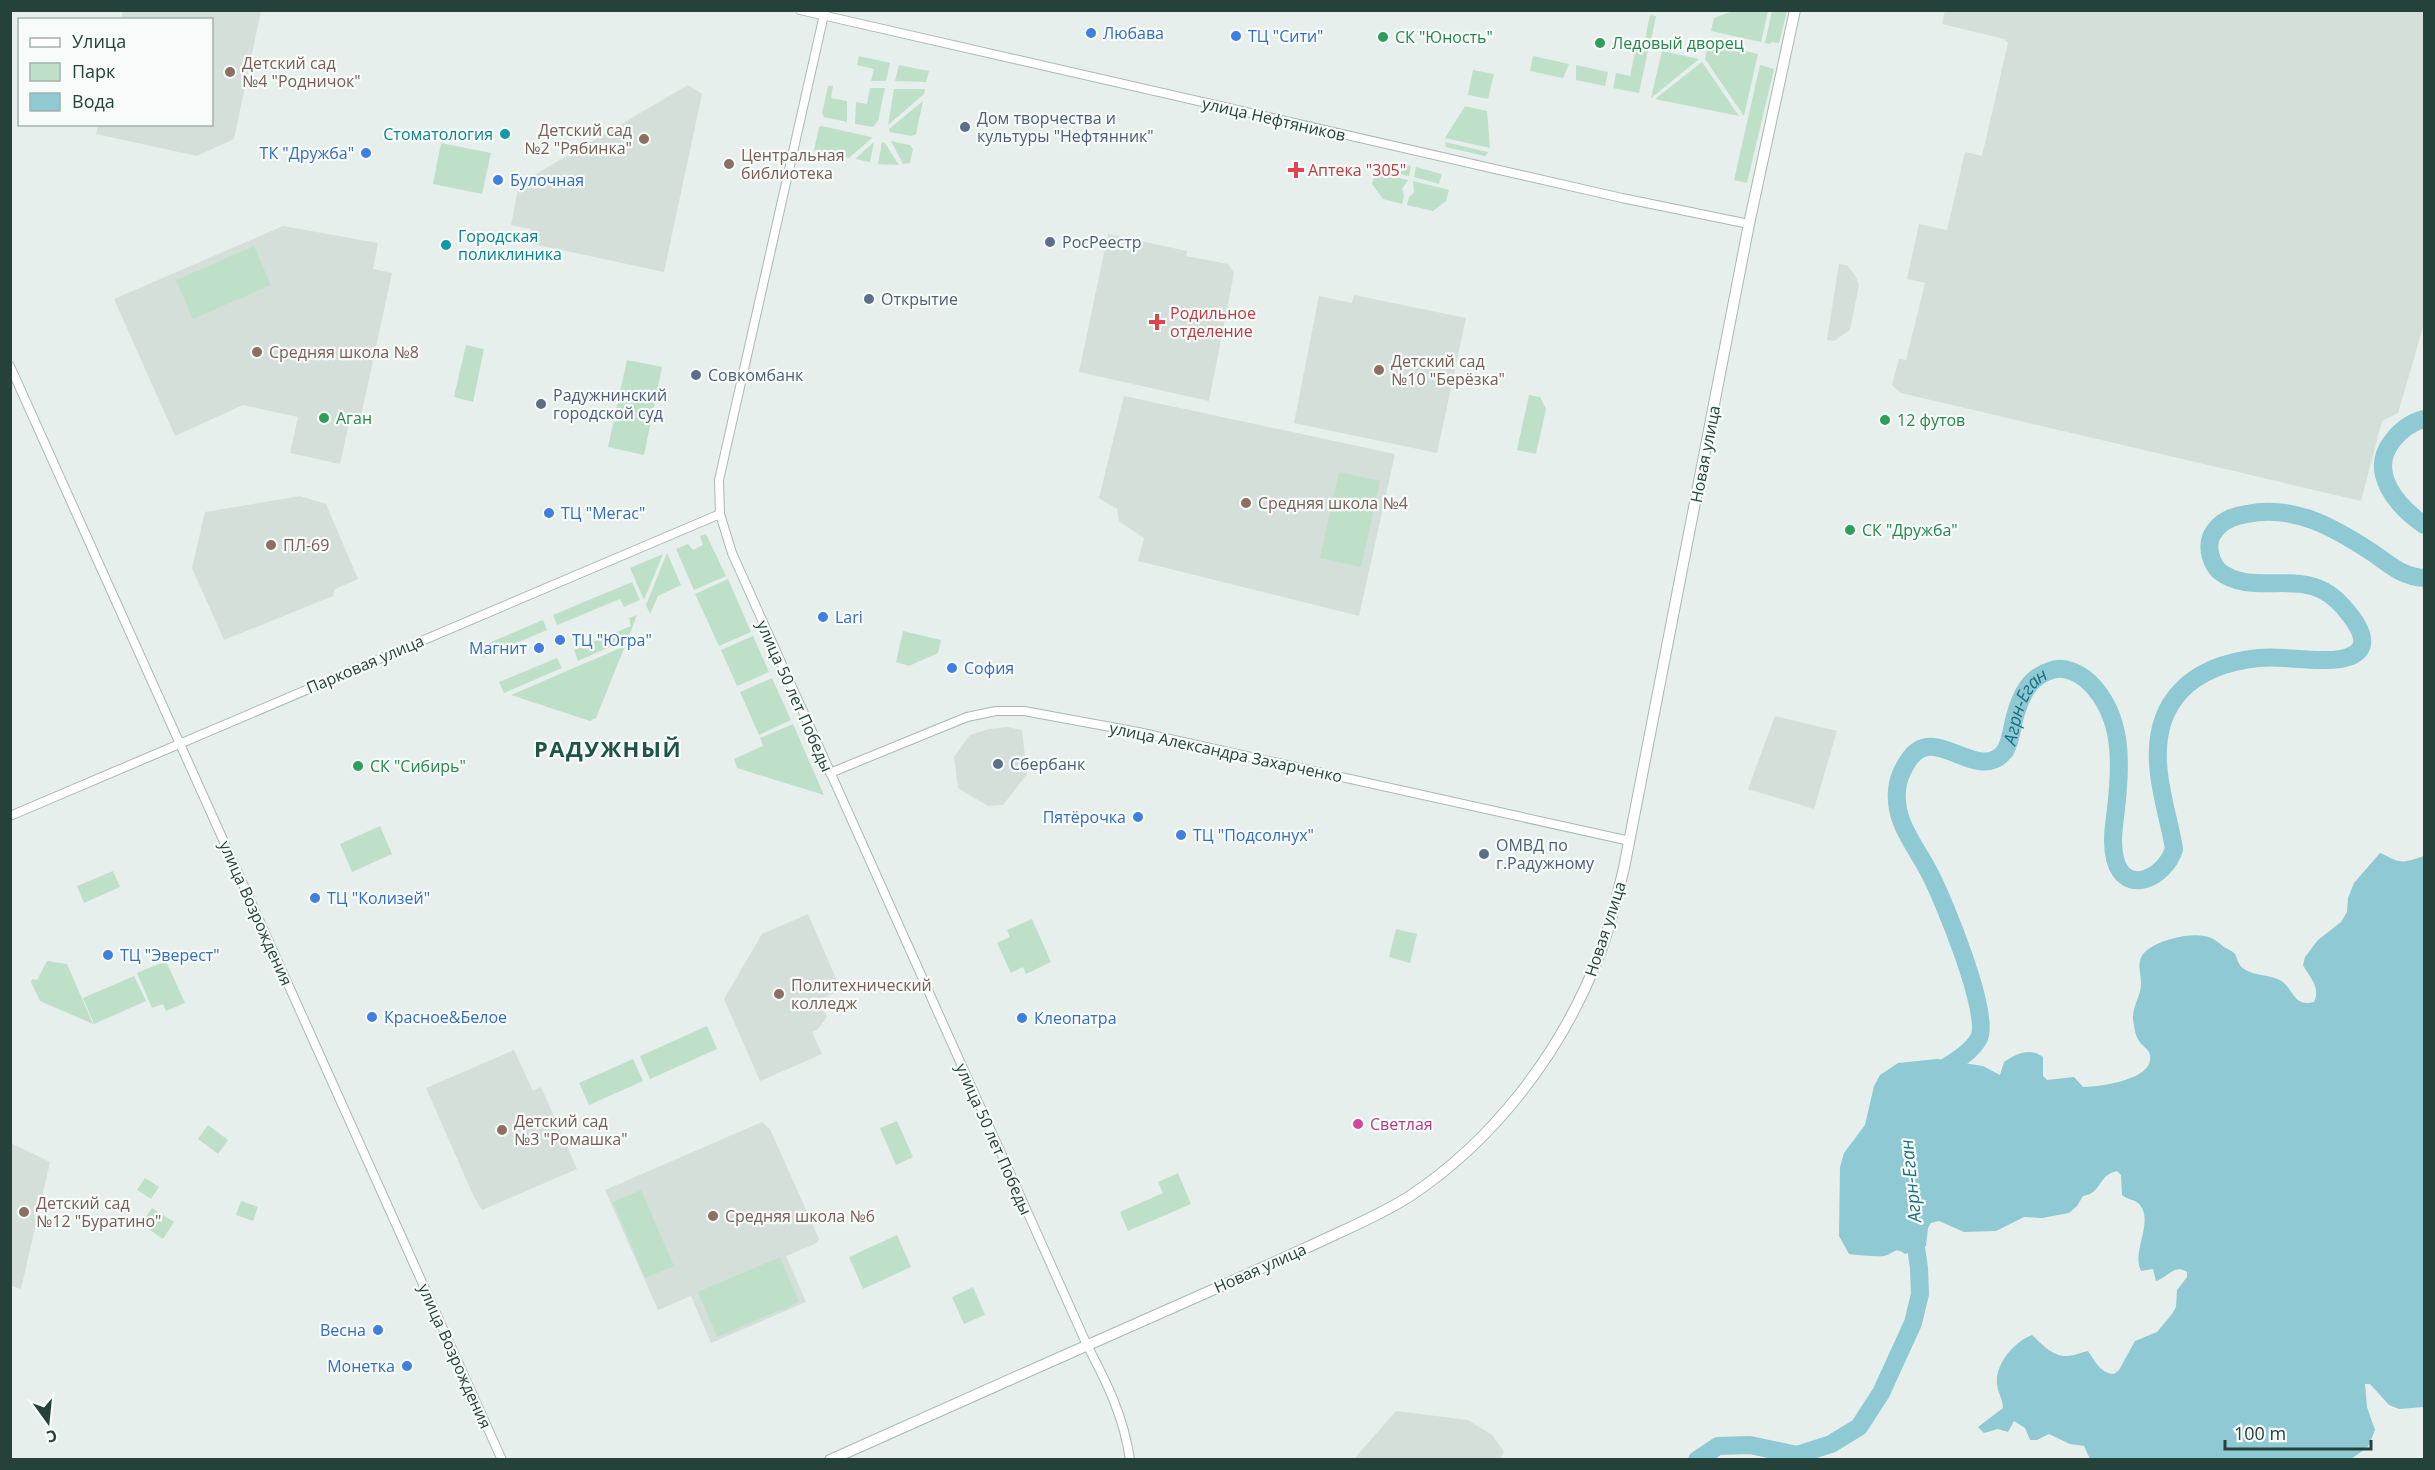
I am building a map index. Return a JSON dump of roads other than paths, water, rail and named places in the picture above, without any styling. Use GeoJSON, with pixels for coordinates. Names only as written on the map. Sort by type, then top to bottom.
{"type":"FeatureCollection","features":[{"type":"Feature","properties":{"kind":"street","name":"улица Нефтяников"},"geometry":{"type":"LineString","coordinates":[[800,10],[824,13],[1622,198],[1749,224]]}},
{"type":"Feature","properties":{"kind":"street","name":"Новая улица"},"geometry":{"type":"LineString","coordinates":[[830,1460],[1377,1215],[1411,1195],[1462,1155],[1490,1127],[1533,1076],[1571,1016],[1604,942],[1630,841],[1749,224],[1795,10]]}},
{"type":"Feature","properties":{"kind":"street","name":"улица 50 лет Победы"},"geometry":{"type":"LineString","coordinates":[[824,13],[719,480],[720,514],[732,553],[1119,1412],[1127,1436],[1130,1460]]}},
{"type":"Feature","properties":{"kind":"street","name":"улица Возрождения"},"geometry":{"type":"LineString","coordinates":[[10,366],[502,1460]]}},
{"type":"Feature","properties":{"kind":"street","name":"Парковая улица"},"geometry":{"type":"LineString","coordinates":[[10,816],[720,514]]}},
{"type":"Feature","properties":{"kind":"street","name":"улица Александра Захарченко"},"geometry":{"type":"LineString","coordinates":[[830,773],[967,717],[996,711],[1024,711],[1138,732],[1630,841]]}},
{"type":"Feature","properties":{"kind":"water"},"geometry":{"type":"Polygon","coordinates":[[[2380,853],[2402,861],[2424,856],[2424,1407],[2399,1409],[2389,1405],[2370,1384],[2365,1384],[2367,1407],[2375,1430],[2368,1447],[2351,1459],[2090,1459],[2084,1446],[2070,1444],[2049,1434],[2037,1440],[2030,1440],[2025,1428],[2014,1421],[2008,1432],[1998,1429],[1984,1433],[1978,1427],[2003,1408],[1997,1376],[2002,1362],[2012,1348],[2032,1335],[2050,1351],[2061,1356],[2088,1351],[2101,1369],[2114,1374],[2119,1370],[2135,1341],[2157,1332],[2172,1314],[2176,1307],[2177,1290],[2187,1277],[2187,1272],[2175,1270],[2156,1281],[2153,1269],[2141,1271],[2139,1254],[2145,1219],[2139,1204],[2122,1195],[2121,1175],[2117,1171],[2105,1178],[2092,1193],[2083,1196],[2069,1213],[2042,1218],[2024,1217],[1996,1231],[1964,1232],[1939,1221],[1931,1223],[1928,1228],[1926,1246],[1905,1254],[1896,1251],[1882,1256],[1849,1254],[1839,1236],[1840,1167],[1844,1153],[1865,1125],[1874,1086],[1880,1075],[1898,1063],[1937,1059],[1983,1066],[2000,1075],[2004,1062],[2018,1054],[2033,1052],[2043,1057],[2043,1076],[2047,1080],[2074,1077],[2083,1087],[2101,1086],[2135,1076],[2144,1071],[2149,1064],[2150,1055],[2138,1039],[2133,1019],[2141,988],[2141,958],[2153,946],[2182,936],[2197,935],[2212,939],[2234,953],[2244,969],[2279,979],[2299,1001],[2314,1002],[2315,987],[2303,965],[2305,957],[2318,940],[2341,922],[2347,912],[2348,898],[2354,883],[2380,853]]]}},
{"type":"Feature","properties":{"kind":"waterway","name":"Агрн-Еган"},"geometry":{"type":"LineString","coordinates":[[2424,419],[2411,424],[2396,436],[2386,452],[2383,464],[2384,476],[2395,498],[2424,525]]}},
{"type":"Feature","properties":{"kind":"waterway","name":"Агрн-Еган"},"geometry":{"type":"LineString","coordinates":[[1934,1075],[1970,1050],[1979,1038],[1981,1025],[1972,982],[1954,930],[1936,886],[1907,833],[1899,813],[1897,802],[1899,778],[1908,761],[1918,750],[1930,747],[1982,761],[1994,760],[2007,747],[2020,701],[2032,682],[2052,670],[2067,670],[2076,673],[2089,682],[2100,695],[2109,710],[2118,742],[2119,775],[2113,834],[2115,859],[2120,871],[2127,878],[2145,879],[2162,868],[2174,849],[2160,784],[2158,749],[2161,726],[2180,692],[2195,679],[2213,669],[2235,662],[2259,658],[2337,659],[2353,655],[2362,644],[2362,637],[2355,622],[2336,600],[2324,591],[2298,584],[2244,582],[2219,571],[2212,560],[2209,546],[2217,527],[2231,518],[2247,514],[2281,512],[2298,515],[2344,535],[2403,573],[2424,578]]}},
{"type":"Feature","properties":{"kind":"waterway","name":"Агрн-Еган"},"geometry":{"type":"LineString","coordinates":[[1697,1460],[1718,1446],[1750,1445],[1797,1455],[1831,1444],[1859,1427],[1881,1393],[1913,1323],[1920,1294],[1913,1227]]}},
{"type":"Feature","properties":{"kind":"place","name":"Любава"},"geometry":{"type":"Point","coordinates":[1091,33]}},
{"type":"Feature","properties":{"kind":"place","name":"ТЦ \"Сити\""},"geometry":{"type":"Point","coordinates":[1236,36]}},
{"type":"Feature","properties":{"kind":"place","name":"СК \"Юность\""},"geometry":{"type":"Point","coordinates":[1383,37]}},
{"type":"Feature","properties":{"kind":"place","name":"Ледовый дворец"},"geometry":{"type":"Point","coordinates":[1600,43]}},
{"type":"Feature","properties":{"kind":"place","name":"Детский сад №4 \"Родничок\""},"geometry":{"type":"Point","coordinates":[230,72]}},
{"type":"Feature","properties":{"kind":"place","name":"Дом творчества и культуры \"Нефтянник\""},"geometry":{"type":"Point","coordinates":[965,127]}},
{"type":"Feature","properties":{"kind":"place","name":"Стоматология"},"geometry":{"type":"Point","coordinates":[505,134]}},
{"type":"Feature","properties":{"kind":"place","name":"Детский сад №2 \"Рябинка\""},"geometry":{"type":"Point","coordinates":[644,139]}},
{"type":"Feature","properties":{"kind":"place","name":"ТК \"Дружба\""},"geometry":{"type":"Point","coordinates":[366,153]}},
{"type":"Feature","properties":{"kind":"place","name":"Центральная библиотека"},"geometry":{"type":"Point","coordinates":[729,164]}},
{"type":"Feature","properties":{"kind":"place","name":"Аптека \"305\""},"geometry":{"type":"Point","coordinates":[1296,170]}},
{"type":"Feature","properties":{"kind":"place","name":"Булочная"},"geometry":{"type":"Point","coordinates":[498,180]}},
{"type":"Feature","properties":{"kind":"place","name":"РосРеестр"},"geometry":{"type":"Point","coordinates":[1050,242]}},
{"type":"Feature","properties":{"kind":"place","name":"Городская поликлиника"},"geometry":{"type":"Point","coordinates":[446,245]}},
{"type":"Feature","properties":{"kind":"place","name":"Открытие"},"geometry":{"type":"Point","coordinates":[869,299]}},
{"type":"Feature","properties":{"kind":"place","name":"Родильное отделение"},"geometry":{"type":"Point","coordinates":[1157,322]}},
{"type":"Feature","properties":{"kind":"place","name":"Средняя школа №8"},"geometry":{"type":"Point","coordinates":[257,352]}},
{"type":"Feature","properties":{"kind":"place","name":"Детский сад №10 \"Берёзка\""},"geometry":{"type":"Point","coordinates":[1379,370]}},
{"type":"Feature","properties":{"kind":"place","name":"Совкомбанк"},"geometry":{"type":"Point","coordinates":[696,375]}},
{"type":"Feature","properties":{"kind":"place","name":"Радужнинский городской суд"},"geometry":{"type":"Point","coordinates":[541,404]}},
{"type":"Feature","properties":{"kind":"place","name":"Аган"},"geometry":{"type":"Point","coordinates":[324,418]}},
{"type":"Feature","properties":{"kind":"place","name":"12 футов"},"geometry":{"type":"Point","coordinates":[1885,420]}},
{"type":"Feature","properties":{"kind":"place","name":"Средняя школа №4"},"geometry":{"type":"Point","coordinates":[1246,503]}},
{"type":"Feature","properties":{"kind":"place","name":"ТЦ \"Мегас\""},"geometry":{"type":"Point","coordinates":[549,513]}},
{"type":"Feature","properties":{"kind":"place","name":"СК \"Дружба\""},"geometry":{"type":"Point","coordinates":[1850,530]}},
{"type":"Feature","properties":{"kind":"place","name":"ПЛ-69"},"geometry":{"type":"Point","coordinates":[271,545]}},
{"type":"Feature","properties":{"kind":"place","name":"Lari"},"geometry":{"type":"Point","coordinates":[823,617]}},
{"type":"Feature","properties":{"kind":"place","name":"ТЦ \"Югра\""},"geometry":{"type":"Point","coordinates":[560,640]}},
{"type":"Feature","properties":{"kind":"place","name":"Магнит"},"geometry":{"type":"Point","coordinates":[539,648]}},
{"type":"Feature","properties":{"kind":"place","name":"София"},"geometry":{"type":"Point","coordinates":[952,668]}},
{"type":"Feature","properties":{"kind":"place","name":"Сбербанк"},"geometry":{"type":"Point","coordinates":[998,764]}},
{"type":"Feature","properties":{"kind":"place","name":"СК \"Сибирь\""},"geometry":{"type":"Point","coordinates":[358,766]}},
{"type":"Feature","properties":{"kind":"place","name":"Пятёрочка"},"geometry":{"type":"Point","coordinates":[1138,817]}},
{"type":"Feature","properties":{"kind":"place","name":"ТЦ \"Подсолнух\""},"geometry":{"type":"Point","coordinates":[1181,835]}},
{"type":"Feature","properties":{"kind":"place","name":"ОМВД по г.Радужному"},"geometry":{"type":"Point","coordinates":[1484,854]}},
{"type":"Feature","properties":{"kind":"place","name":"ТЦ \"Колизей\""},"geometry":{"type":"Point","coordinates":[315,898]}},
{"type":"Feature","properties":{"kind":"place","name":"ТЦ \"Эверест\""},"geometry":{"type":"Point","coordinates":[108,955]}},
{"type":"Feature","properties":{"kind":"place","name":"Политехнический колледж"},"geometry":{"type":"Point","coordinates":[779,994]}},
{"type":"Feature","properties":{"kind":"place","name":"Красное&Белое"},"geometry":{"type":"Point","coordinates":[372,1017]}},
{"type":"Feature","properties":{"kind":"place","name":"Клеопатра"},"geometry":{"type":"Point","coordinates":[1022,1018]}},
{"type":"Feature","properties":{"kind":"place","name":"Светлая"},"geometry":{"type":"Point","coordinates":[1358,1124]}},
{"type":"Feature","properties":{"kind":"place","name":"Детский сад №3 \"Ромашка\""},"geometry":{"type":"Point","coordinates":[502,1130]}},
{"type":"Feature","properties":{"kind":"place","name":"Детский сад №12 \"Буратино\""},"geometry":{"type":"Point","coordinates":[24,1212]}},
{"type":"Feature","properties":{"kind":"place","name":"Средняя школа №6"},"geometry":{"type":"Point","coordinates":[713,1216]}},
{"type":"Feature","properties":{"kind":"place","name":"Весна"},"geometry":{"type":"Point","coordinates":[378,1330]}},
{"type":"Feature","properties":{"kind":"place","name":"Монетка"},"geometry":{"type":"Point","coordinates":[407,1366]}},
{"type":"Feature","properties":{"kind":"district","name":"РАДУЖНЫЙ"},"geometry":{"type":"Point","coordinates":[608,748]}}]}
